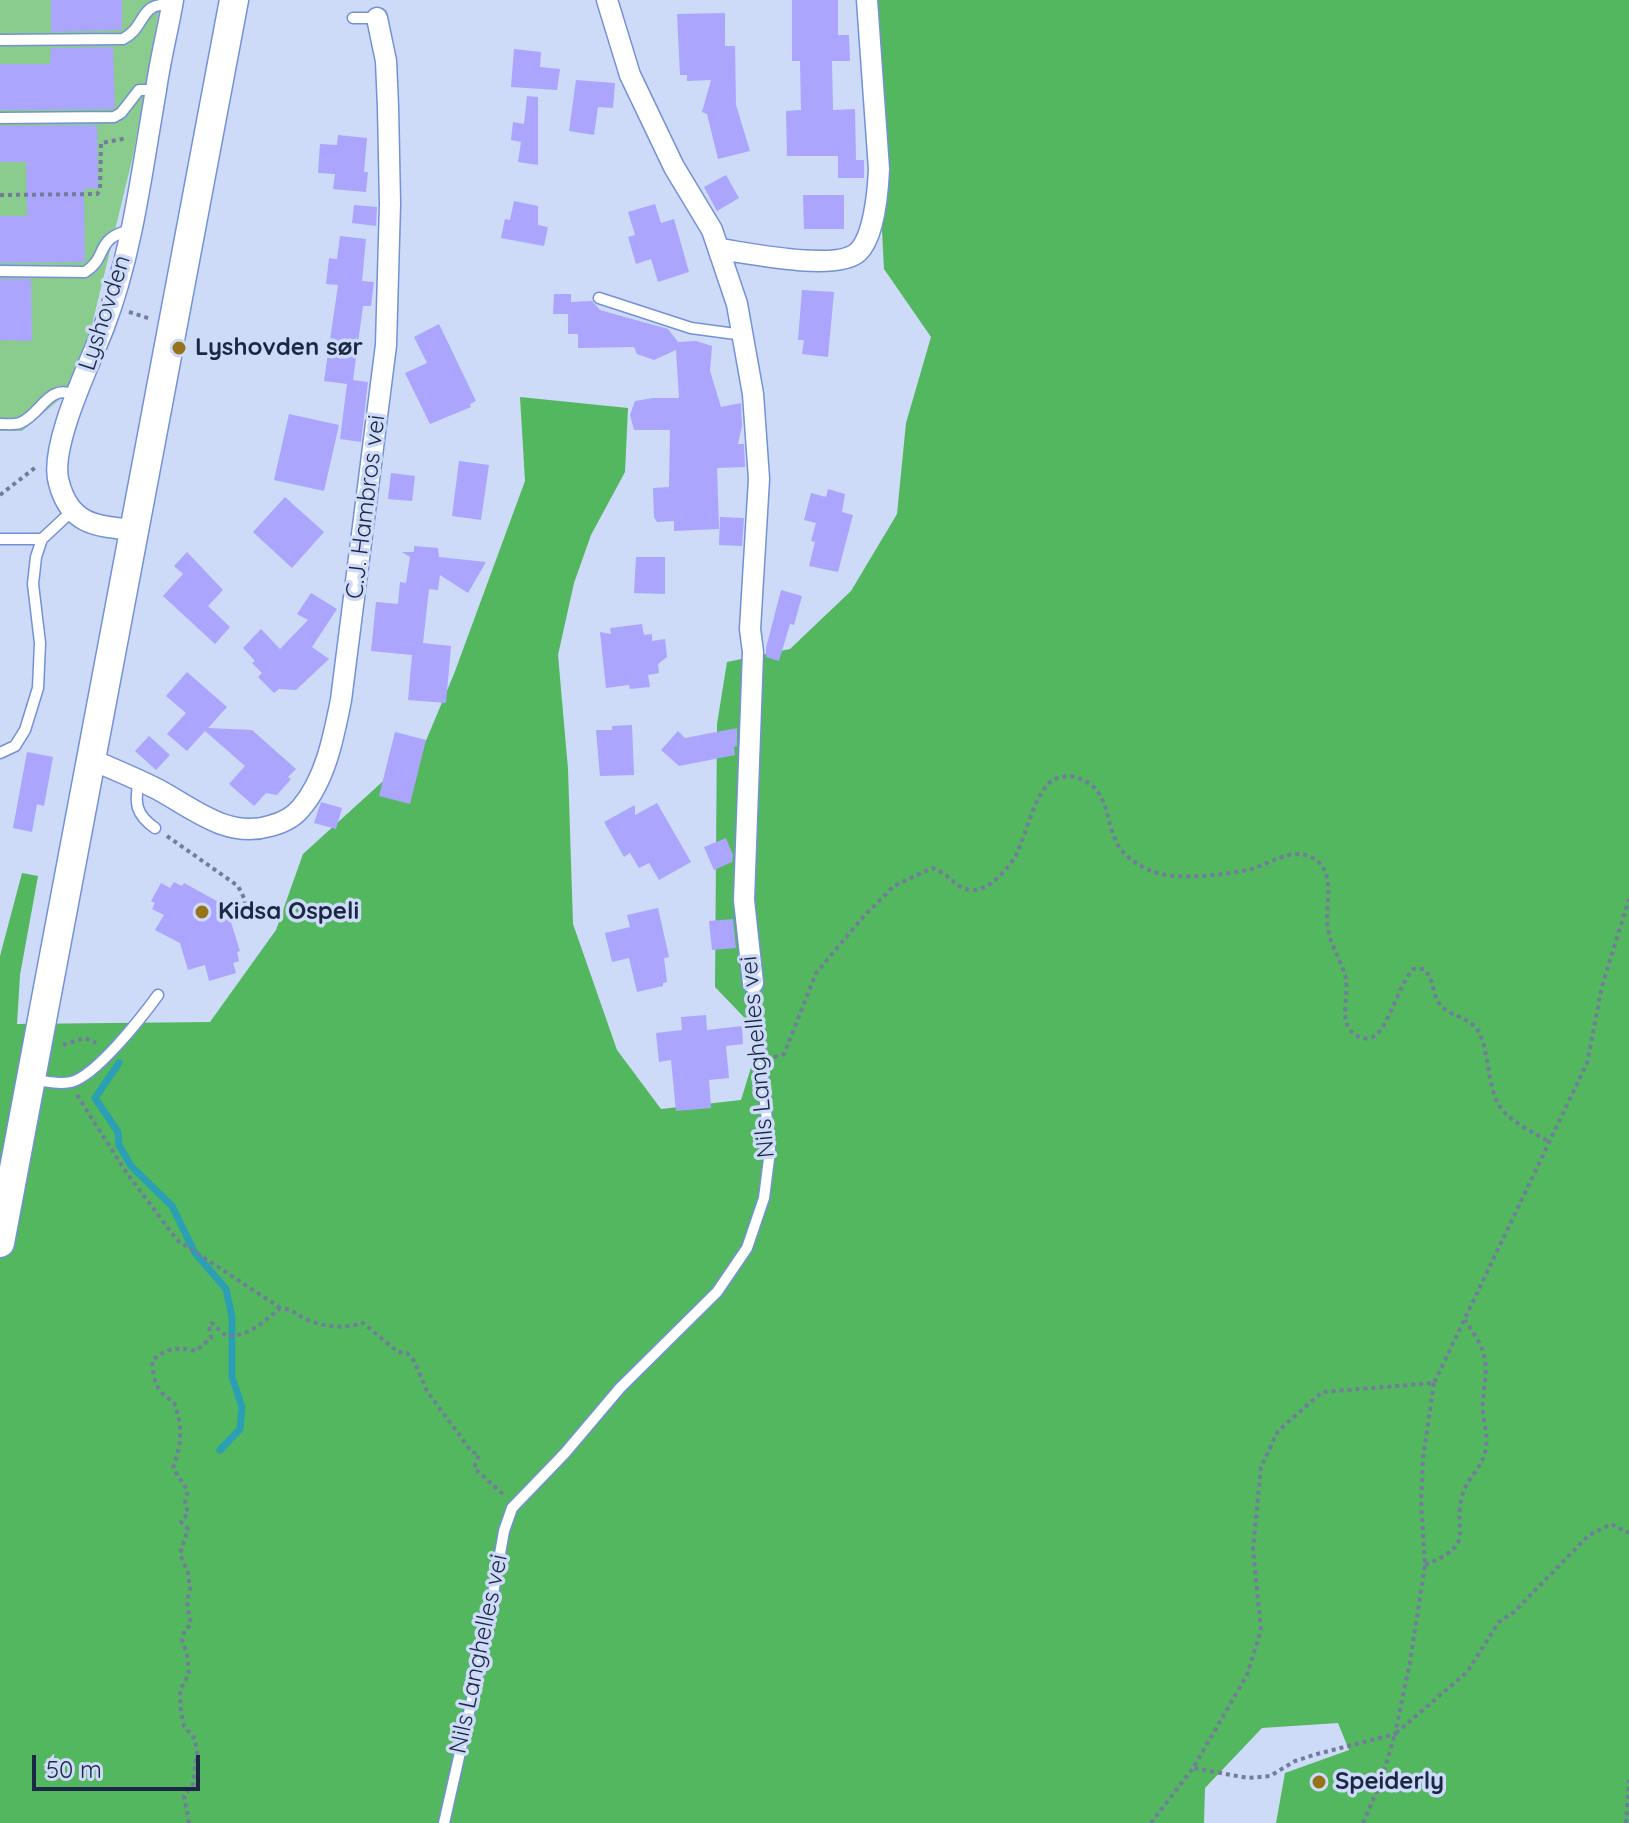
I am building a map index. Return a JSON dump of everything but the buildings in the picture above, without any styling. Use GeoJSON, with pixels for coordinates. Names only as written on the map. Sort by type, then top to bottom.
{"type":"FeatureCollection","features":[{"type":"Feature","properties":{"kind":"main road"},"geometry":{"type":"LineString","coordinates":[[0,1243],[234,0]]}},
{"type":"Feature","properties":{"kind":"street","name":"Nils Langhelles vei"},"geometry":{"type":"LineString","coordinates":[[607,0],[630,75],[674,167],[712,230],[743,335],[753,394],[759,479],[750,629],[753,652],[744,900],[753,983]]}},
{"type":"Feature","properties":{"kind":"street"},"geometry":{"type":"LineString","coordinates":[[719,249],[837,261],[856,255],[865,244],[878,193],[879,169],[867,0]]}},
{"type":"Feature","properties":{"kind":"street","name":"Lyshovden"},"geometry":{"type":"LineString","coordinates":[[71,512],[58,483],[58,453],[113,305],[150,135],[155,90],[173,3]]}},
{"type":"Feature","properties":{"kind":"street","name":"C.J. Hambros vei"},"geometry":{"type":"LineString","coordinates":[[90,759],[221,824],[256,830],[284,822],[300,810],[333,739],[348,655],[386,345],[390,204],[388,107],[386,61],[377,18]]}},
{"type":"Feature","properties":{"kind":"street"},"geometry":{"type":"LineString","coordinates":[[71,512],[95,525],[134,530]]}},
{"type":"Feature","properties":{"kind":"lane","name":"Lyshovden"},"geometry":{"type":"LineString","coordinates":[[0,40],[123,39],[130,36],[152,7],[158,3],[173,3]]}},
{"type":"Feature","properties":{"kind":"lane"},"geometry":{"type":"LineString","coordinates":[[353,18],[377,18]]}},
{"type":"Feature","properties":{"kind":"lane"},"geometry":{"type":"LineString","coordinates":[[0,118],[114,117],[121,113],[139,90],[155,90]]}},
{"type":"Feature","properties":{"kind":"lane","name":"Lyshovden"},"geometry":{"type":"LineString","coordinates":[[0,271],[85,272],[94,267],[106,241],[131,230]]}},
{"type":"Feature","properties":{"kind":"lane"},"geometry":{"type":"LineString","coordinates":[[599,298],[691,328],[743,335]]}},
{"type":"Feature","properties":{"kind":"lane","name":"Lyshovden"},"geometry":{"type":"LineString","coordinates":[[0,424],[17,424],[53,394],[65,390],[78,396]]}},
{"type":"Feature","properties":{"kind":"lane"},"geometry":{"type":"LineString","coordinates":[[0,753],[15,746],[25,730],[38,688],[40,643],[33,584],[36,557],[42,539],[71,512]]}},
{"type":"Feature","properties":{"kind":"lane"},"geometry":{"type":"LineString","coordinates":[[0,539],[42,539]]}},
{"type":"Feature","properties":{"kind":"lane"},"geometry":{"type":"LineString","coordinates":[[139,781],[135,805],[146,822],[155,828]]}},
{"type":"Feature","properties":{"kind":"lane","name":"Nils Langhelles vei"},"geometry":{"type":"LineString","coordinates":[[444,1823],[483,1651],[504,1531],[512,1508],[565,1453],[620,1388],[717,1292],[747,1248],[764,1198],[770,1151],[753,983]]}},
{"type":"Feature","properties":{"kind":"lane"},"geometry":{"type":"LineString","coordinates":[[31,1079],[58,1083],[83,1077],[137,1024],[158,995]]}},
{"type":"Feature","properties":{"kind":"path"},"geometry":{"type":"LineString","coordinates":[[0,195],[97,194],[100,190],[101,143],[150,135]]}},
{"type":"Feature","properties":{"kind":"path"},"geometry":{"type":"LineString","coordinates":[[124,311],[150,319]]}},
{"type":"Feature","properties":{"kind":"path"},"geometry":{"type":"LineString","coordinates":[[0,495],[27,471],[58,453]]}},
{"type":"Feature","properties":{"kind":"path"},"geometry":{"type":"LineString","coordinates":[[762,1060],[784,1054],[816,973],[894,886],[932,868],[945,872],[956,885],[974,891],[990,885],[1016,856],[1040,796],[1053,780],[1071,775],[1088,781],[1099,790],[1117,844],[1129,860],[1151,872],[1171,877],[1246,870],[1274,862],[1291,853],[1308,856],[1323,865],[1328,879],[1326,912],[1329,936],[1346,976],[1346,1024],[1356,1037],[1367,1039],[1377,1034],[1404,981],[1413,969],[1424,969],[1432,979],[1439,1003],[1477,1029],[1485,1050],[1496,1102],[1512,1119],[1549,1142]]}},
{"type":"Feature","properties":{"kind":"path"},"geometry":{"type":"LineString","coordinates":[[155,828],[238,886],[245,900],[244,920]]}},
{"type":"Feature","properties":{"kind":"path"},"geometry":{"type":"LineString","coordinates":[[1363,1823],[1380,1784],[1395,1734],[1410,1662],[1425,1565],[1421,1502],[1423,1458],[1434,1383],[1587,1063],[1602,986],[1629,899]]}},
{"type":"Feature","properties":{"kind":"path"},"geometry":{"type":"LineString","coordinates":[[61,1046],[85,1038],[101,1045],[108,1053]]}},
{"type":"Feature","properties":{"kind":"path"},"geometry":{"type":"LineString","coordinates":[[71,1082],[82,1107],[177,1240],[267,1296],[280,1308],[293,1310],[301,1318],[326,1325],[349,1328],[363,1323],[398,1352],[407,1353],[414,1361],[427,1391],[471,1451],[479,1455],[474,1468],[504,1495],[512,1508]]}},
{"type":"Feature","properties":{"kind":"path"},"geometry":{"type":"LineString","coordinates":[[189,1823],[184,1796],[193,1784],[197,1752],[195,1739],[184,1726],[180,1690],[189,1674],[182,1640],[185,1629],[191,1625],[187,1602],[190,1589],[188,1573],[180,1554],[188,1529],[181,1522],[188,1513],[185,1501],[188,1491],[173,1468],[182,1441],[178,1415],[174,1402],[162,1395],[154,1383],[152,1361],[164,1349],[180,1347],[196,1351],[211,1338],[209,1325],[212,1323],[226,1336],[237,1337],[260,1326],[280,1308]]}},
{"type":"Feature","properties":{"kind":"path"},"geometry":{"type":"LineString","coordinates":[[1425,1565],[1449,1555],[1458,1543],[1462,1495],[1484,1458],[1486,1368],[1483,1350],[1465,1320]]}},
{"type":"Feature","properties":{"kind":"path"},"geometry":{"type":"LineString","coordinates":[[1151,1823],[1193,1768],[1247,1675],[1261,1630],[1253,1549],[1261,1467],[1278,1431],[1322,1392],[1434,1383]]}},
{"type":"Feature","properties":{"kind":"path"},"geometry":{"type":"LineString","coordinates":[[1193,1768],[1248,1778],[1270,1776],[1295,1761],[1395,1734],[1467,1672],[1499,1622],[1514,1612],[1589,1535],[1611,1524],[1629,1533]]}},
{"type":"Feature","properties":{"kind":"path"},"geometry":{"type":"LineString","coordinates":[[1626,1823],[1629,1780]]}},
{"type":"Feature","properties":{"kind":"green space"},"geometry":{"type":"Polygon","coordinates":[[[0,0],[161,0],[133,156],[81,370],[60,399],[22,431],[0,431],[0,0]]]}},
{"type":"Feature","properties":{"kind":"green space"},"geometry":{"type":"Polygon","coordinates":[[[870,0],[1629,0],[1629,1823],[1276,1823],[1285,1773],[1349,1750],[1338,1723],[1262,1728],[1205,1788],[1204,1823],[0,1823],[0,956],[22,873],[38,876],[20,975],[17,1024],[210,1022],[276,930],[303,854],[425,743],[454,674],[525,481],[520,397],[628,408],[625,472],[591,535],[574,583],[558,655],[568,769],[573,924],[617,1050],[661,1109],[741,1100],[761,1035],[715,987],[717,724],[727,662],[790,649],[851,591],[897,514],[906,423],[931,337],[884,269],[870,0]]]}},
{"type":"Feature","properties":{"kind":"waterway"},"geometry":{"type":"LineString","coordinates":[[119,1063],[95,1098],[118,1132],[119,1145],[131,1166],[172,1206],[195,1253],[226,1289],[232,1317],[232,1377],[242,1407],[240,1429],[220,1450]]}},
{"type":"Feature","properties":{"kind":"place","name":"Lyshovden sør"},"geometry":{"type":"Point","coordinates":[179,348]}},
{"type":"Feature","properties":{"kind":"place","name":"Kidsa Ospeli"},"geometry":{"type":"Point","coordinates":[202,912]}},
{"type":"Feature","properties":{"kind":"place","name":"Speiderly"},"geometry":{"type":"Point","coordinates":[1319,1782]}}]}
